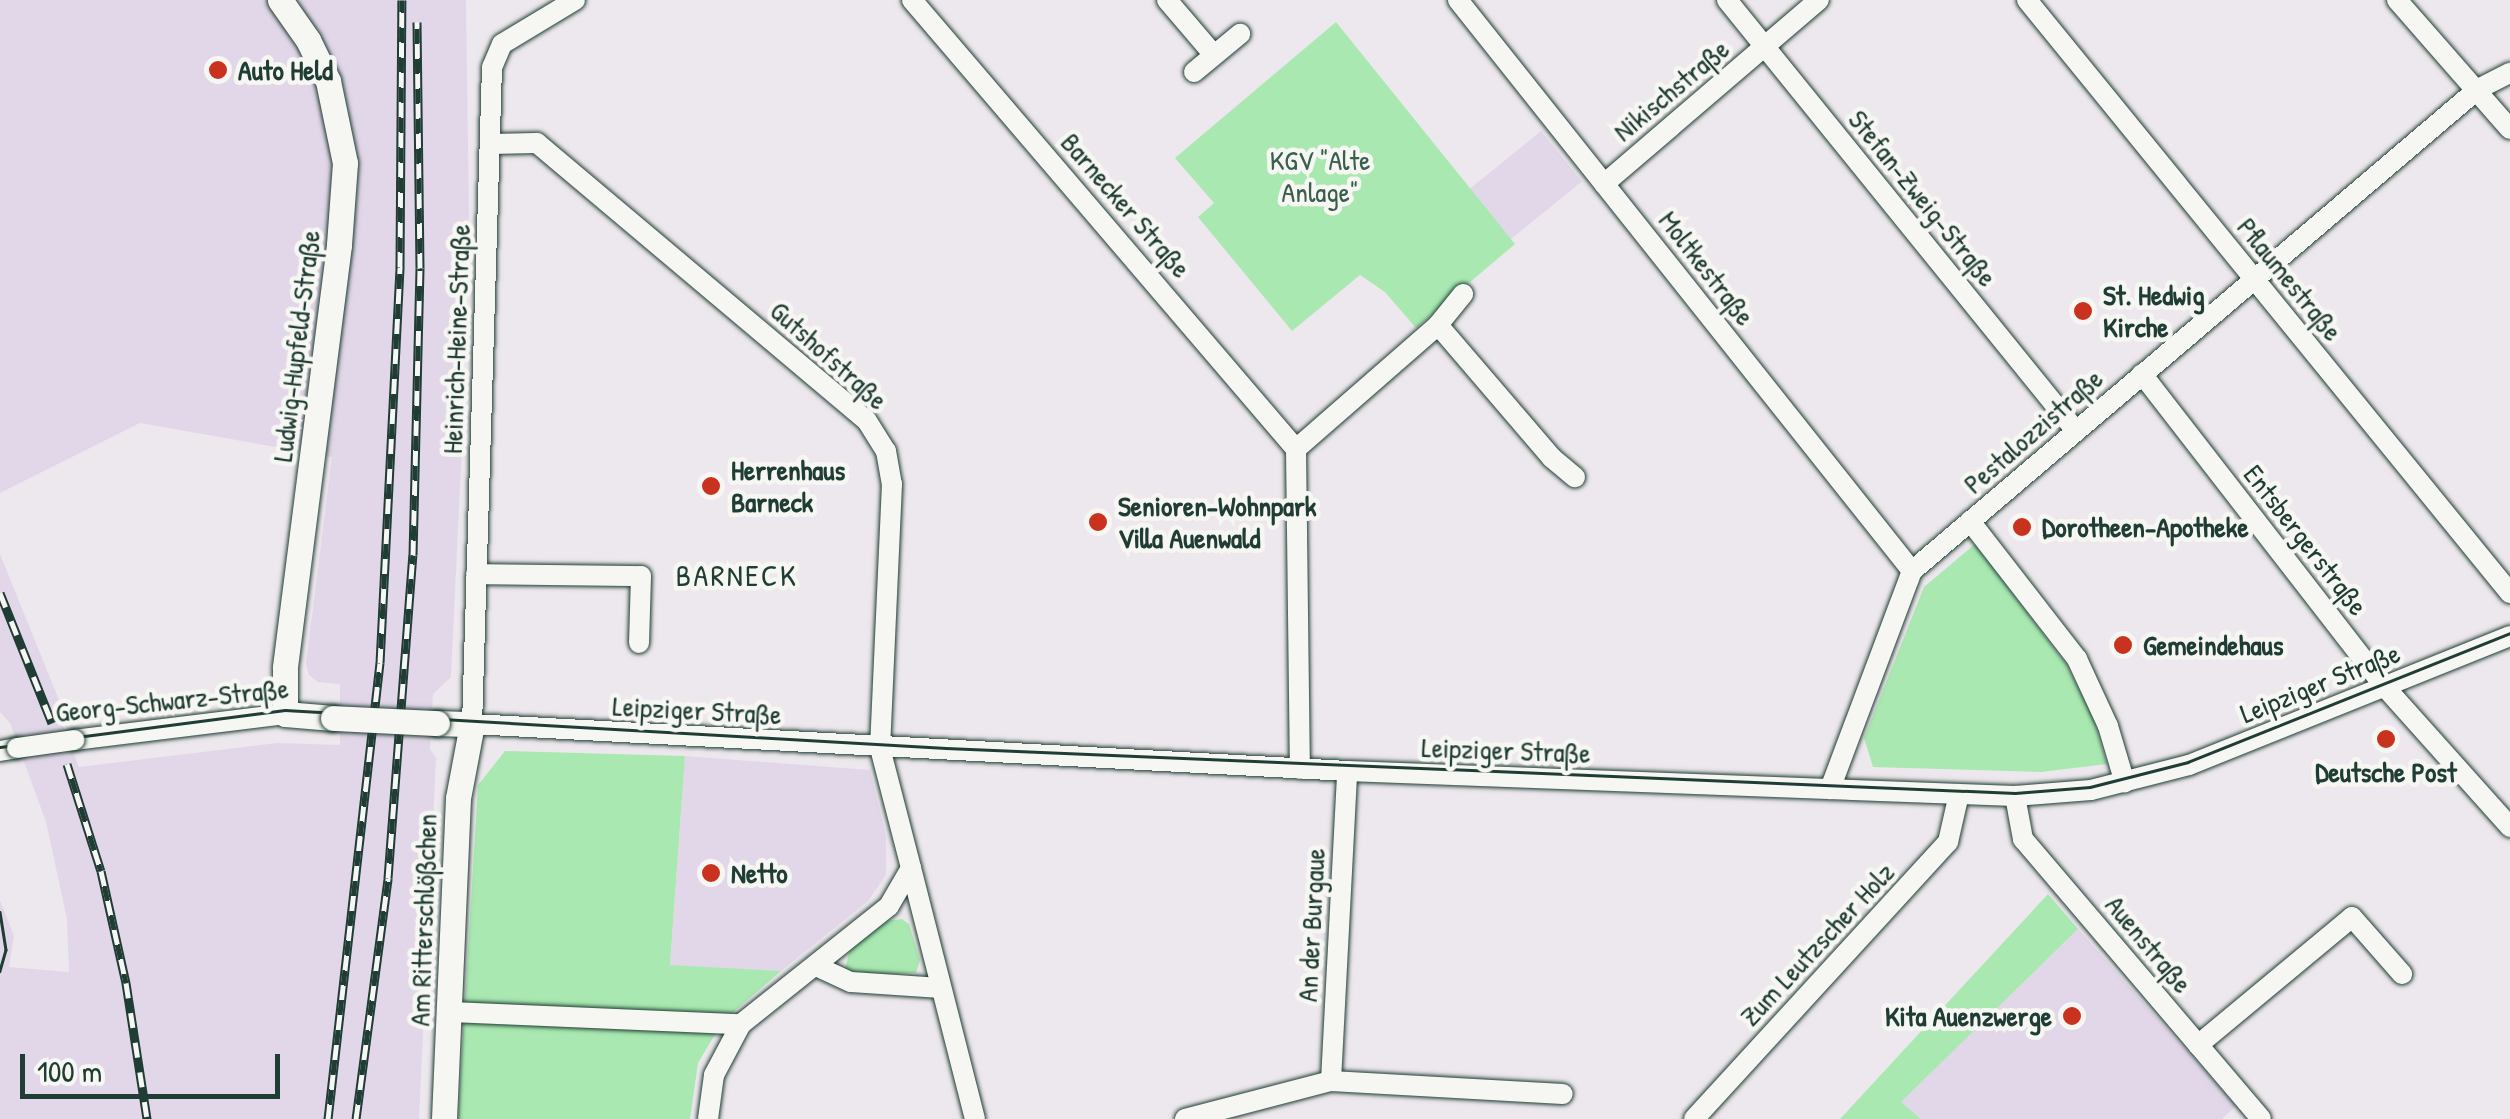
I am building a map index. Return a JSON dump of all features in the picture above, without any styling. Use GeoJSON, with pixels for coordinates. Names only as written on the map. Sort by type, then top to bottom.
{"type":"FeatureCollection","features":[{"type":"Feature","properties":{"kind":"main road","name":"Ludwig-Hupfeld-Straße"},"geometry":{"type":"LineString","coordinates":[[280,0],[308,40],[328,81],[345,163],[340,245],[285,668],[285,714]]}},
{"type":"Feature","properties":{"kind":"main road","name":"Georg-Schwarz-Straße"},"geometry":{"type":"LineString","coordinates":[[285,714],[472,724]]}},
{"type":"Feature","properties":{"kind":"main road","name":"Am Ritterschlößchen"},"geometry":{"type":"LineString","coordinates":[[444,1119],[458,798],[472,724]]}},
{"type":"Feature","properties":{"kind":"street","name":"Heinrich-Heine-Straße"},"geometry":{"type":"LineString","coordinates":[[472,724],[492,67],[502,44],[575,0]]}},
{"type":"Feature","properties":{"kind":"street","name":"Barnecker Straße"},"geometry":{"type":"LineString","coordinates":[[912,0],[1296,449]]}},
{"type":"Feature","properties":{"kind":"street"},"geometry":{"type":"LineString","coordinates":[[1167,0],[1214,55]]}},
{"type":"Feature","properties":{"kind":"street","name":"Moltkestraße"},"geometry":{"type":"LineString","coordinates":[[1458,0],[1912,571]]}},
{"type":"Feature","properties":{"kind":"street","name":"Stefan-Zweig-Straße"},"geometry":{"type":"LineString","coordinates":[[1727,0],[2076,431]]}},
{"type":"Feature","properties":{"kind":"street","name":"Nikischstraße"},"geometry":{"type":"LineString","coordinates":[[1604,184],[1819,0]]}},
{"type":"Feature","properties":{"kind":"street","name":"Pflaumestraße"},"geometry":{"type":"LineString","coordinates":[[2028,0],[2510,593]]}},
{"type":"Feature","properties":{"kind":"street"},"geometry":{"type":"LineString","coordinates":[[2398,0],[2510,129]]}},
{"type":"Feature","properties":{"kind":"street"},"geometry":{"type":"LineString","coordinates":[[1194,72],[1240,34]]}},
{"type":"Feature","properties":{"kind":"street","name":"Pestalozzistraße"},"geometry":{"type":"LineString","coordinates":[[1830,789],[1912,571],[2478,89],[2510,73]]}},
{"type":"Feature","properties":{"kind":"street","name":"Gutshofstraße"},"geometry":{"type":"LineString","coordinates":[[490,144],[537,143],[868,422],[886,450],[892,484],[880,748],[975,1119]]}},
{"type":"Feature","properties":{"kind":"street"},"geometry":{"type":"LineString","coordinates":[[1300,768],[1296,449],[1438,325],[1463,294]]}},
{"type":"Feature","properties":{"kind":"street"},"geometry":{"type":"LineString","coordinates":[[1438,325],[1552,458],[1575,476]]}},
{"type":"Feature","properties":{"kind":"street","name":"Entsbergerstraße"},"geometry":{"type":"LineString","coordinates":[[2142,374],[2384,687],[2510,827]]}},
{"type":"Feature","properties":{"kind":"street"},"geometry":{"type":"LineString","coordinates":[[1970,521],[2077,659],[2108,726],[2125,783]]}},
{"type":"Feature","properties":{"kind":"street"},"geometry":{"type":"LineString","coordinates":[[476,574],[641,576],[639,643]]}},
{"type":"Feature","properties":{"kind":"street","name":"Leipziger Straße"},"geometry":{"type":"LineString","coordinates":[[472,724],[1347,771],[2015,796],[2125,783],[2189,766],[2510,636]]}},
{"type":"Feature","properties":{"kind":"street","name":"Georg-Schwarz-Straße"},"geometry":{"type":"LineString","coordinates":[[8,749],[285,714]]}},
{"type":"Feature","properties":{"kind":"street","name":"An der Burgaue"},"geometry":{"type":"LineString","coordinates":[[1331,1082],[1347,771]]}},
{"type":"Feature","properties":{"kind":"street","name":"Zum Leutzscher Holz"},"geometry":{"type":"LineString","coordinates":[[1694,1119],[1948,842],[1959,794]]}},
{"type":"Feature","properties":{"kind":"street","name":"Auenstraße"},"geometry":{"type":"LineString","coordinates":[[2015,796],[2023,839],[2261,1119]]}},
{"type":"Feature","properties":{"kind":"street"},"geometry":{"type":"LineString","coordinates":[[708,1119],[714,1075],[740,1024],[889,906],[911,868]]}},
{"type":"Feature","properties":{"kind":"street"},"geometry":{"type":"LineString","coordinates":[[2198,1045],[2352,917],[2402,974]]}},
{"type":"Feature","properties":{"kind":"street"},"geometry":{"type":"LineString","coordinates":[[816,966],[851,982],[941,988]]}},
{"type":"Feature","properties":{"kind":"street"},"geometry":{"type":"LineString","coordinates":[[449,1012],[740,1024]]}},
{"type":"Feature","properties":{"kind":"street"},"geometry":{"type":"LineString","coordinates":[[1185,1119],[1260,1110],[1331,1082],[1563,1094]]}},
{"type":"Feature","properties":{"kind":"shaded area"},"geometry":{"type":"Polygon","coordinates":[[[0,0],[466,0],[469,216],[464,403],[451,677],[433,694],[430,749],[436,758],[419,1119],[0,1119],[0,900],[14,936],[9,967],[69,972],[67,919],[46,822],[10,723],[0,712],[0,554],[59,700],[57,711],[79,767],[277,743],[340,745],[340,684],[318,682],[309,675],[306,664],[332,457],[140,423],[0,493],[0,0]]]}},
{"type":"Feature","properties":{"kind":"shaded area"},"geometry":{"type":"Polygon","coordinates":[[[1541,131],[1582,182],[1510,239],[1470,189],[1541,131]]]}},
{"type":"Feature","properties":{"kind":"shaded area"},"geometry":{"type":"Polygon","coordinates":[[[685,756],[870,770],[886,836],[886,875],[868,901],[781,971],[670,966],[685,756]]]}},
{"type":"Feature","properties":{"kind":"shaded area","name":"Kita Auenzwerge"},"geometry":{"type":"Polygon","coordinates":[[[2078,929],[2236,1106],[2222,1119],[1921,1119],[1900,1102],[2078,929]]]}},
{"type":"Feature","properties":{"kind":"green space","name":"KGV \"Alte Anlage\""},"geometry":{"type":"Polygon","coordinates":[[[1336,22],[1515,244],[1416,328],[1385,292],[1360,275],[1292,331],[1198,217],[1214,203],[1175,158],[1336,22]]]}},
{"type":"Feature","properties":{"kind":"green space"},"geometry":{"type":"Polygon","coordinates":[[[1975,544],[2066,664],[2093,716],[2107,764],[2041,772],[1873,767],[1864,738],[1924,587],[1975,544]]]}},
{"type":"Feature","properties":{"kind":"green space"},"geometry":{"type":"Polygon","coordinates":[[[505,751],[685,756],[670,965],[781,971],[723,1021],[698,1063],[690,1119],[458,1119],[478,785],[505,751]]]}},
{"type":"Feature","properties":{"kind":"green space"},"geometry":{"type":"Polygon","coordinates":[[[2048,894],[2078,929],[1901,1102],[1921,1119],[1840,1119],[2048,894]]]}},
{"type":"Feature","properties":{"kind":"green space"},"geometry":{"type":"Polygon","coordinates":[[[902,919],[909,924],[920,960],[916,973],[857,975],[845,969],[850,949],[885,921],[902,919]]]}},
{"type":"Feature","properties":{"kind":"tram line"},"geometry":{"type":"LineString","coordinates":[[0,747],[285,710],[946,748],[2015,793],[2090,787],[2188,762],[2510,633]]}},
{"type":"Feature","properties":{"kind":"tram line"},"geometry":{"type":"LineString","coordinates":[[0,912],[6,950],[0,971]]}},
{"type":"Feature","properties":{"kind":"railway"},"geometry":{"type":"LineString","coordinates":[[328,1119],[380,663],[400,267],[402,0]]}},
{"type":"Feature","properties":{"kind":"railway"},"geometry":{"type":"LineString","coordinates":[[356,1119],[388,878],[413,555],[420,268],[417,22]]}},
{"type":"Feature","properties":{"kind":"railway"},"geometry":{"type":"LineString","coordinates":[[0,593],[52,723]]}},
{"type":"Feature","properties":{"kind":"railway"},"geometry":{"type":"LineString","coordinates":[[67,764],[101,871],[126,983],[147,1119]]}},
{"type":"Feature","properties":{"kind":"place","name":"Auto Held"},"geometry":{"type":"Point","coordinates":[218,70]}},
{"type":"Feature","properties":{"kind":"place","name":"St. Hedwig Kirche"},"geometry":{"type":"Point","coordinates":[2083,311]}},
{"type":"Feature","properties":{"kind":"place","name":"Herrenhaus Barneck"},"geometry":{"type":"Point","coordinates":[711,486]}},
{"type":"Feature","properties":{"kind":"place","name":"Senioren-Wohnpark Villa Auenwald"},"geometry":{"type":"Point","coordinates":[1098,522]}},
{"type":"Feature","properties":{"kind":"place","name":"Dorotheen-Apotheke"},"geometry":{"type":"Point","coordinates":[2022,527]}},
{"type":"Feature","properties":{"kind":"place","name":"Gemeindehaus"},"geometry":{"type":"Point","coordinates":[2123,645]}},
{"type":"Feature","properties":{"kind":"place","name":"Deutsche Post"},"geometry":{"type":"Point","coordinates":[2386,739]}},
{"type":"Feature","properties":{"kind":"place","name":"Netto"},"geometry":{"type":"Point","coordinates":[711,873]}},
{"type":"Feature","properties":{"kind":"place","name":"Kita Auenzwerge"},"geometry":{"type":"Point","coordinates":[2072,1016]}},
{"type":"Feature","properties":{"kind":"district","name":"BARNECK"},"geometry":{"type":"Point","coordinates":[737,575]}}]}
